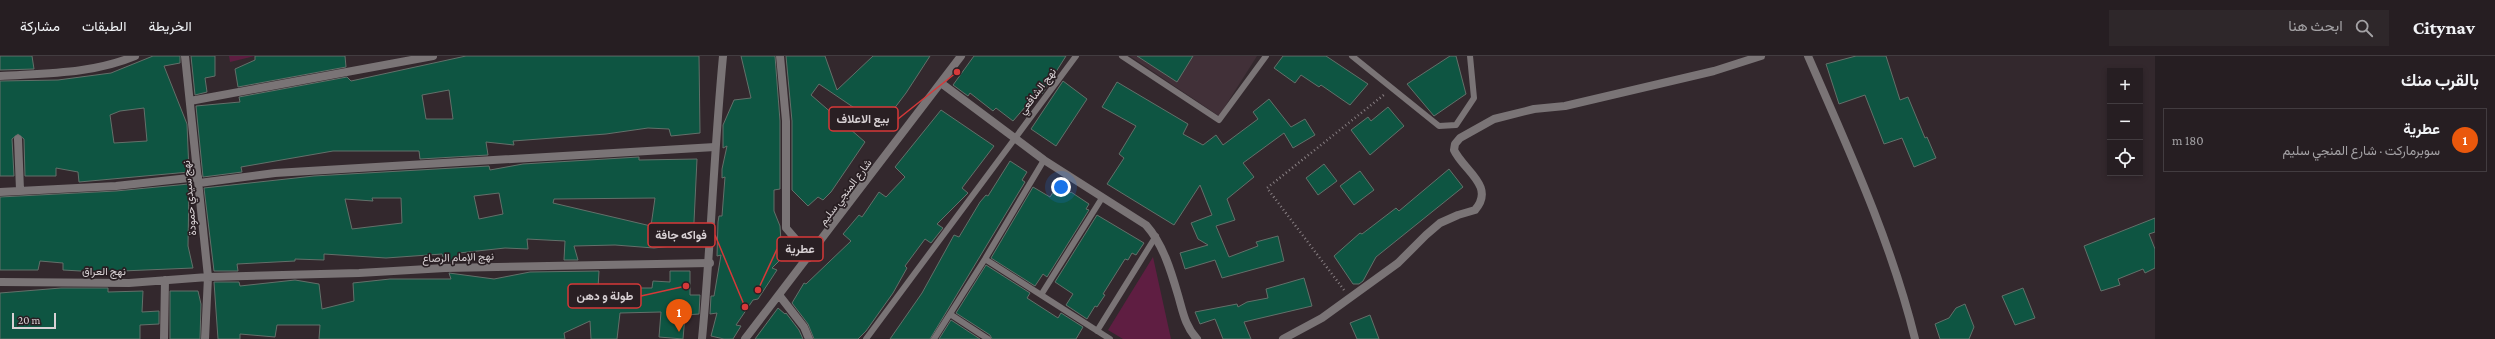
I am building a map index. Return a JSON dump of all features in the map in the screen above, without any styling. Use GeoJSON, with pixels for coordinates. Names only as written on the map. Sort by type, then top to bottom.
{"type":"FeatureCollection","features":[{"type":"Feature","properties":{"kind":"street"},"geometry":{"type":"LineString","coordinates":[[0,76],[79,71],[114,65],[135,56]]}},
{"type":"Feature","properties":{"kind":"street","name":"نهج سيدي حمودة"},"geometry":{"type":"LineString","coordinates":[[185,56],[208,277],[205,339]]}},
{"type":"Feature","properties":{"kind":"street"},"geometry":{"type":"LineString","coordinates":[[190,101],[433,56]]}},
{"type":"Feature","properties":{"kind":"street"},"geometry":{"type":"LineString","coordinates":[[702,339],[710,263],[715,147],[723,56]]}},
{"type":"Feature","properties":{"kind":"street"},"geometry":{"type":"LineString","coordinates":[[780,56],[786,121],[786,228],[809,258]]}},
{"type":"Feature","properties":{"kind":"street","name":"شارع المنجي سليم"},"geometry":{"type":"LineString","coordinates":[[745,339],[809,258],[961,56]]}},
{"type":"Feature","properties":{"kind":"street"},"geometry":{"type":"LineString","coordinates":[[1283,339],[1322,318],[1398,263],[1440,223],[1458,215],[1470,213],[1480,205],[1482,190],[1478,180],[1454,150],[1457,141],[1466,134],[1494,119],[1565,106],[1706,73],[1761,56]]}},
{"type":"Feature","properties":{"kind":"street"},"geometry":{"type":"LineString","coordinates":[[1808,56],[1849,150],[1899,279],[1914,339]]}},
{"type":"Feature","properties":{"kind":"street"},"geometry":{"type":"LineString","coordinates":[[941,83],[1044,160],[1146,225],[1156,236],[1177,293],[1189,339]]}},
{"type":"Feature","properties":{"kind":"street"},"geometry":{"type":"LineString","coordinates":[[18,139],[20,190]]}},
{"type":"Feature","properties":{"kind":"street"},"geometry":{"type":"LineString","coordinates":[[0,192],[116,186],[291,172],[715,147]]}},
{"type":"Feature","properties":{"kind":"street","name":"نهج الإمام الرصاع"},"geometry":{"type":"LineString","coordinates":[[208,277],[525,265],[710,263]]}},
{"type":"Feature","properties":{"kind":"street","name":"نهج العراق"},"geometry":{"type":"LineString","coordinates":[[0,282],[129,283],[208,277]]}},
{"type":"Feature","properties":{"kind":"street"},"geometry":{"type":"LineString","coordinates":[[164,339],[165,280]]}},
{"type":"Feature","properties":{"kind":"street"},"geometry":{"type":"LineString","coordinates":[[779,295],[804,326],[809,339]]}},
{"type":"Feature","properties":{"kind":"street"},"geometry":{"type":"LineString","coordinates":[[1187,328],[1197,339]]}},
{"type":"Feature","properties":{"kind":"lane","name":"نهج الشافعي"},"geometry":{"type":"LineString","coordinates":[[866,339],[1076,56]]}},
{"type":"Feature","properties":{"kind":"lane"},"geometry":{"type":"LineString","coordinates":[[1122,56],[1219,120],[1266,56]]}},
{"type":"Feature","properties":{"kind":"lane"},"geometry":{"type":"LineString","coordinates":[[1352,56],[1394,87],[1440,126],[1456,125],[1474,98],[1470,56]]}},
{"type":"Feature","properties":{"kind":"lane"},"geometry":{"type":"LineString","coordinates":[[934,339],[985,259],[1044,160]]}},
{"type":"Feature","properties":{"kind":"lane"},"geometry":{"type":"LineString","coordinates":[[1041,295],[1102,198]]}},
{"type":"Feature","properties":{"kind":"lane"},"geometry":{"type":"LineString","coordinates":[[1097,331],[1156,236]]}},
{"type":"Feature","properties":{"kind":"lane"},"geometry":{"type":"LineString","coordinates":[[985,259],[1110,339]]}},
{"type":"Feature","properties":{"kind":"lane"},"geometry":{"type":"LineString","coordinates":[[950,314],[988,339]]}},
{"type":"Feature","properties":{"kind":"path"},"geometry":{"type":"LineString","coordinates":[[1349,297],[1267,188],[1394,87]]}},
{"type":"Feature","properties":{"kind":"shaded area"},"geometry":{"type":"Polygon","coordinates":[[[229,56],[255,56],[230,62],[229,56]]]}},
{"type":"Feature","properties":{"kind":"shaded area"},"geometry":{"type":"Polygon","coordinates":[[[1130,56],[1137,56],[1177,81],[1193,56],[1257,56],[1219,116],[1130,56]]]}},
{"type":"Feature","properties":{"kind":"shaded area"},"geometry":{"type":"Polygon","coordinates":[[[1153,257],[1171,339],[1123,339],[1108,330],[1153,257]]]}},
{"type":"Feature","properties":{"kind":"building"},"geometry":{"type":"Polygon","coordinates":[[[0,56],[32,56],[34,69],[0,70],[0,56]]]}},
{"type":"Feature","properties":{"kind":"building"},"geometry":{"type":"Polygon","coordinates":[[[153,56],[180,56],[180,63],[164,66],[187,124],[189,172],[79,182],[78,172],[56,168],[56,176],[25,176],[24,139],[18,134],[12,139],[14,176],[0,176],[0,81],[58,80],[111,73],[153,56]],[[144,108],[120,111],[110,115],[114,143],[147,141],[144,108]]]}},
{"type":"Feature","properties":{"kind":"building"},"geometry":{"type":"Polygon","coordinates":[[[191,56],[215,56],[215,76],[205,78],[207,92],[195,95],[191,56]]]}},
{"type":"Feature","properties":{"kind":"building"},"geometry":{"type":"Polygon","coordinates":[[[255,56],[345,56],[346,67],[238,87],[235,69],[255,60],[255,56]]]}},
{"type":"Feature","properties":{"kind":"building"},"geometry":{"type":"Polygon","coordinates":[[[466,56],[699,56],[700,133],[671,136],[669,129],[648,128],[606,134],[513,141],[514,145],[486,142],[488,155],[420,159],[419,151],[333,151],[241,167],[242,172],[203,177],[196,106],[240,102],[239,97],[347,77],[351,81],[466,56]],[[449,90],[422,95],[426,119],[453,119],[449,90]]]}},
{"type":"Feature","properties":{"kind":"building"},"geometry":{"type":"Polygon","coordinates":[[[741,56],[775,56],[780,121],[780,189],[774,190],[774,211],[780,226],[782,258],[772,268],[777,270],[758,299],[753,300],[736,325],[741,326],[733,339],[724,339],[711,336],[717,313],[710,314],[711,296],[714,296],[721,255],[717,256],[718,222],[719,216],[722,216],[725,177],[722,178],[722,169],[727,146],[723,148],[723,125],[734,100],[751,98],[741,56]]]}},
{"type":"Feature","properties":{"kind":"building"},"geometry":{"type":"Polygon","coordinates":[[[786,56],[825,56],[837,90],[873,56],[930,56],[906,93],[881,126],[819,84],[811,95],[865,142],[831,192],[823,200],[818,197],[808,206],[792,190],[792,121],[786,56]]]}},
{"type":"Feature","properties":{"kind":"building"},"geometry":{"type":"Polygon","coordinates":[[[974,56],[1066,56],[1042,94],[1039,91],[1013,121],[996,108],[993,111],[970,93],[968,96],[953,85],[974,56]]]}},
{"type":"Feature","properties":{"kind":"building"},"geometry":{"type":"Polygon","coordinates":[[[1137,56],[1193,56],[1177,82],[1137,56]]]}},
{"type":"Feature","properties":{"kind":"building"},"geometry":{"type":"Polygon","coordinates":[[[1283,56],[1326,56],[1368,84],[1350,105],[1321,85],[1319,87],[1301,75],[1295,83],[1274,68],[1283,56]]]}},
{"type":"Feature","properties":{"kind":"building"},"geometry":{"type":"Polygon","coordinates":[[[1450,56],[1456,56],[1466,94],[1434,116],[1407,84],[1450,56]]]}},
{"type":"Feature","properties":{"kind":"building"},"geometry":{"type":"Polygon","coordinates":[[[1856,56],[1886,56],[1900,100],[1908,97],[1925,138],[1927,137],[1936,158],[1914,167],[1902,138],[1884,144],[1865,95],[1839,104],[1826,64],[1856,56]]]}},
{"type":"Feature","properties":{"kind":"building"},"geometry":{"type":"Polygon","coordinates":[[[1063,81],[1087,99],[1056,146],[1031,129],[1063,81]]]}},
{"type":"Feature","properties":{"kind":"building"},"geometry":{"type":"Polygon","coordinates":[[[1117,82],[1188,124],[1183,134],[1203,145],[1216,135],[1223,145],[1258,119],[1253,112],[1269,99],[1291,127],[1305,119],[1315,135],[1293,148],[1284,133],[1243,163],[1254,177],[1227,199],[1235,220],[1216,226],[1229,257],[1258,246],[1256,242],[1278,236],[1284,261],[1222,278],[1215,260],[1185,269],[1180,253],[1208,245],[1198,239],[1191,223],[1212,215],[1200,185],[1174,225],[1107,184],[1124,158],[1119,154],[1136,126],[1102,107],[1117,82]]]}},
{"type":"Feature","properties":{"kind":"building"},"geometry":{"type":"Polygon","coordinates":[[[1388,107],[1404,126],[1370,155],[1351,130],[1368,117],[1371,121],[1388,107]]]}},
{"type":"Feature","properties":{"kind":"building"},"geometry":{"type":"Polygon","coordinates":[[[941,110],[994,146],[962,188],[968,193],[937,224],[943,228],[931,243],[925,239],[905,266],[907,268],[893,293],[866,331],[858,339],[814,339],[808,324],[792,303],[804,283],[806,284],[851,241],[843,234],[859,215],[862,217],[879,192],[886,197],[905,177],[895,167],[941,110]]]}},
{"type":"Feature","properties":{"kind":"building"},"geometry":{"type":"Polygon","coordinates":[[[639,157],[639,160],[697,159],[694,222],[689,244],[654,248],[615,245],[574,246],[578,260],[564,260],[565,241],[527,239],[528,249],[505,248],[459,253],[458,262],[445,262],[442,254],[386,258],[324,254],[324,260],[295,259],[295,261],[237,264],[238,271],[214,271],[204,188],[314,176],[489,166],[490,170],[523,164],[639,157]],[[499,193],[474,196],[479,219],[503,214],[499,193]],[[372,198],[373,201],[345,199],[352,229],[402,223],[401,198],[372,198]],[[655,198],[554,199],[553,203],[651,226],[655,198]]]}},
{"type":"Feature","properties":{"kind":"building"},"geometry":{"type":"Polygon","coordinates":[[[1010,161],[1027,172],[1022,180],[1025,182],[930,339],[890,339],[922,293],[954,235],[959,237],[980,202],[986,195],[988,196],[1010,161]]]}},
{"type":"Feature","properties":{"kind":"building"},"geometry":{"type":"Polygon","coordinates":[[[1324,164],[1337,181],[1318,195],[1306,178],[1324,164]]]}},
{"type":"Feature","properties":{"kind":"building"},"geometry":{"type":"Polygon","coordinates":[[[1449,169],[1463,187],[1376,257],[1363,281],[1359,284],[1353,284],[1334,256],[1360,233],[1362,234],[1396,208],[1399,211],[1449,169]]]}},
{"type":"Feature","properties":{"kind":"building"},"geometry":{"type":"Polygon","coordinates":[[[1360,171],[1374,190],[1354,205],[1340,186],[1360,171]]]}},
{"type":"Feature","properties":{"kind":"building"},"geometry":{"type":"Polygon","coordinates":[[[189,184],[188,246],[193,268],[98,272],[63,270],[63,263],[40,261],[38,270],[0,270],[0,197],[116,191],[189,184]]]}},
{"type":"Feature","properties":{"kind":"building"},"geometry":{"type":"Polygon","coordinates":[[[1057,186],[1070,193],[1071,192],[1089,204],[1086,209],[1089,210],[1047,277],[1043,274],[1035,286],[991,258],[1033,187],[1050,197],[1057,186]]]}},
{"type":"Feature","properties":{"kind":"building"},"geometry":{"type":"Polygon","coordinates":[[[1097,215],[1144,243],[1136,255],[1132,253],[1128,260],[1125,259],[1103,294],[1105,295],[1097,307],[1095,306],[1087,319],[1066,305],[1073,294],[1055,282],[1097,215]]]}},
{"type":"Feature","properties":{"kind":"building"},"geometry":{"type":"Polygon","coordinates":[[[2155,218],[2155,232],[2149,234],[2155,249],[2155,268],[2145,273],[2143,269],[2118,279],[2120,285],[2101,291],[2084,246],[2155,218]]]}},
{"type":"Feature","properties":{"kind":"building"},"geometry":{"type":"Polygon","coordinates":[[[986,265],[1030,293],[1027,298],[1058,318],[1061,313],[1083,327],[1076,339],[992,339],[990,335],[956,313],[986,265]]]}},
{"type":"Feature","properties":{"kind":"building"},"geometry":{"type":"Polygon","coordinates":[[[599,271],[598,288],[652,288],[653,281],[670,282],[670,271],[690,271],[690,295],[700,295],[699,314],[685,315],[683,339],[659,337],[661,312],[620,313],[617,339],[591,339],[590,321],[564,333],[565,339],[319,339],[320,325],[277,325],[275,337],[240,334],[240,339],[218,339],[214,282],[239,282],[240,286],[295,280],[319,284],[322,309],[354,301],[353,283],[390,279],[451,279],[449,273],[494,279],[530,272],[599,271]]]}},
{"type":"Feature","properties":{"kind":"building"},"geometry":{"type":"Polygon","coordinates":[[[1304,278],[1312,306],[1244,322],[1251,339],[1223,339],[1215,319],[1200,324],[1195,312],[1237,304],[1238,307],[1247,302],[1268,298],[1266,289],[1304,278]]]}},
{"type":"Feature","properties":{"kind":"building"},"geometry":{"type":"Polygon","coordinates":[[[61,288],[108,288],[108,292],[143,291],[142,312],[159,311],[159,324],[140,325],[140,339],[0,339],[0,293],[61,288]]]}},
{"type":"Feature","properties":{"kind":"building"},"geometry":{"type":"Polygon","coordinates":[[[2023,288],[2035,318],[2015,325],[2002,296],[2023,288]]]}},
{"type":"Feature","properties":{"kind":"building"},"geometry":{"type":"Polygon","coordinates":[[[170,291],[198,291],[201,304],[200,339],[170,339],[170,291]]]}},
{"type":"Feature","properties":{"kind":"building"},"geometry":{"type":"Polygon","coordinates":[[[1965,304],[1974,327],[1969,339],[1940,339],[1935,324],[1949,318],[1956,308],[1965,304]]]}},
{"type":"Feature","properties":{"kind":"building"},"geometry":{"type":"Polygon","coordinates":[[[778,308],[785,314],[786,313],[799,330],[803,339],[755,339],[778,308]]]}},
{"type":"Feature","properties":{"kind":"building"},"geometry":{"type":"Polygon","coordinates":[[[1370,315],[1379,339],[1357,339],[1350,323],[1370,315]]]}},
{"type":"Feature","properties":{"kind":"building"},"geometry":{"type":"Polygon","coordinates":[[[951,320],[980,339],[939,339],[951,320]]]}},
{"type":"Feature","properties":{"kind":"place","name":"بيع الاعلاف"},"geometry":{"type":"Point","coordinates":[957,72]}},
{"type":"Feature","properties":{"kind":"place","name":"طولة و دهن"},"geometry":{"type":"Point","coordinates":[686,286]}},
{"type":"Feature","properties":{"kind":"place","name":"عطرية"},"geometry":{"type":"Point","coordinates":[758,290]}},
{"type":"Feature","properties":{"kind":"place","name":"فواكه جافة"},"geometry":{"type":"Point","coordinates":[745,307]}},
{"type":"Feature","properties":{"kind":"place","name":"عطرية"},"geometry":{"type":"Point","coordinates":[679,332]}}]}
